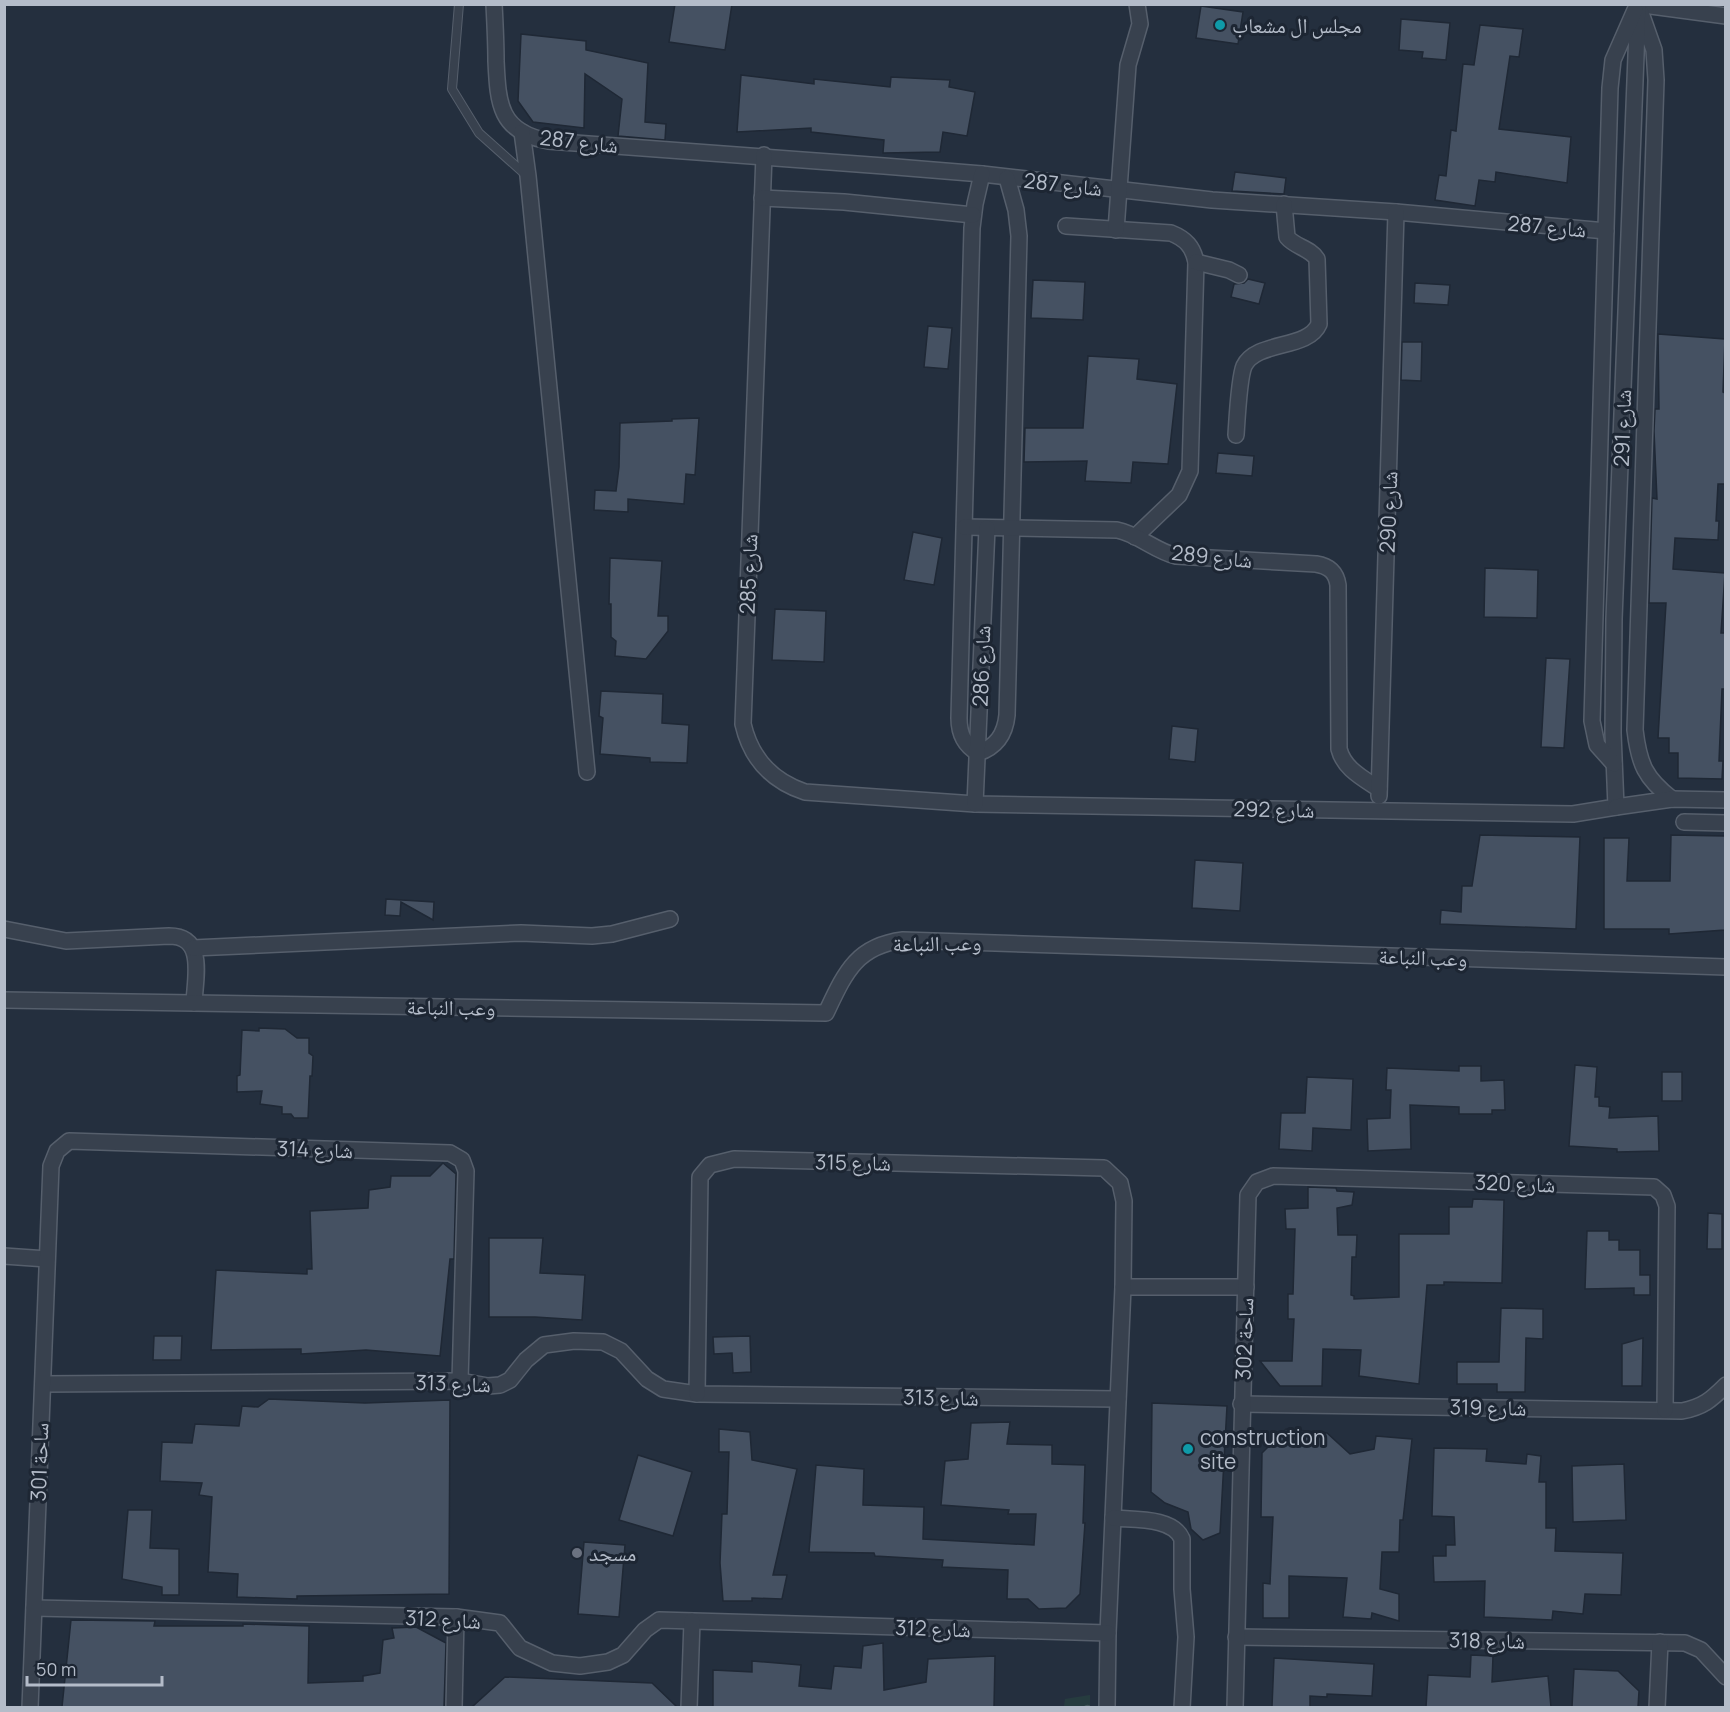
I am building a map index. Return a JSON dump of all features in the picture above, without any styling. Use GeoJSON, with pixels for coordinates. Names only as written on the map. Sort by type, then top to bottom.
{"type":"FeatureCollection","features":[{"type":"Feature","properties":{"kind":"street"},"geometry":{"type":"LineString","coordinates":[[494,4],[497,97],[506,116],[522,132],[528,176],[588,772]]}},
{"type":"Feature","properties":{"kind":"street"},"geometry":{"type":"LineString","coordinates":[[1116,230],[1128,65],[1140,24],[1137,4]]}},
{"type":"Feature","properties":{"kind":"street"},"geometry":{"type":"LineString","coordinates":[[1637,5],[1725,16]]}},
{"type":"Feature","properties":{"kind":"street"},"geometry":{"type":"LineString","coordinates":[[1614,764],[1597,745],[1593,729],[1605,255],[1611,74],[1618,46],[1637,5]]}},
{"type":"Feature","properties":{"kind":"street"},"geometry":{"type":"LineString","coordinates":[[1637,5],[1654,50],[1656,65],[1635,730],[1638,757],[1643,769],[1650,780],[1672,799]]}},
{"type":"Feature","properties":{"kind":"street","name":"شارع 291"},"geometry":{"type":"LineString","coordinates":[[1616,807],[1614,619],[1637,5]]}},
{"type":"Feature","properties":{"kind":"street","name":"شارع 287"},"geometry":{"type":"LineString","coordinates":[[522,132],[532,138],[548,141],[764,155],[982,174],[1212,200],[1396,212],[1606,231]]}},
{"type":"Feature","properties":{"kind":"street","name":"شارع 285"},"geometry":{"type":"LineString","coordinates":[[764,155],[743,724],[745,735],[756,758],[766,770],[791,788],[805,792],[975,804]]}},
{"type":"Feature","properties":{"kind":"street"},"geometry":{"type":"LineString","coordinates":[[982,174],[973,215],[959,727],[965,743],[978,753],[996,744],[1006,726],[1019,236],[1016,210],[1007,177]]}},
{"type":"Feature","properties":{"kind":"street"},"geometry":{"type":"LineString","coordinates":[[762,198],[844,202],[973,215]]}},
{"type":"Feature","properties":{"kind":"street"},"geometry":{"type":"LineString","coordinates":[[1236,435],[1245,364],[1253,355],[1310,335],[1319,324],[1317,259],[1313,253],[1293,243],[1287,237],[1284,204]]}},
{"type":"Feature","properties":{"kind":"street","name":"شارع 290"},"geometry":{"type":"LineString","coordinates":[[1378,811],[1396,212]]}},
{"type":"Feature","properties":{"kind":"street"},"geometry":{"type":"LineString","coordinates":[[1066,226],[1171,233],[1179,236],[1191,247],[1196,262],[1190,471],[1179,495],[1135,537]]}},
{"type":"Feature","properties":{"kind":"street"},"geometry":{"type":"LineString","coordinates":[[1605,255],[1650,256]]}},
{"type":"Feature","properties":{"kind":"street"},"geometry":{"type":"LineString","coordinates":[[1196,262],[1229,270],[1239,275]]}},
{"type":"Feature","properties":{"kind":"street"},"geometry":{"type":"LineString","coordinates":[[1602,376],[1645,393]]}},
{"type":"Feature","properties":{"kind":"street","name":"شارع 289"},"geometry":{"type":"LineString","coordinates":[[965,527],[1117,530],[1160,551],[1184,558],[1323,565],[1329,568],[1337,578],[1338,591],[1339,749],[1349,768],[1379,789]]}},
{"type":"Feature","properties":{"kind":"street","name":"شارع 286"},"geometry":{"type":"LineString","coordinates":[[975,804],[987,528]]}},
{"type":"Feature","properties":{"kind":"street"},"geometry":{"type":"LineString","coordinates":[[1597,560],[1617,560]]}},
{"type":"Feature","properties":{"kind":"street"},"geometry":{"type":"LineString","coordinates":[[1595,619],[1614,619]]}},
{"type":"Feature","properties":{"kind":"street"},"geometry":{"type":"LineString","coordinates":[[1616,807],[1672,799],[1725,800]]}},
{"type":"Feature","properties":{"kind":"street","name":"شارع 292"},"geometry":{"type":"LineString","coordinates":[[975,804],[1573,814],[1616,807]]}},
{"type":"Feature","properties":{"kind":"street"},"geometry":{"type":"LineString","coordinates":[[1684,822],[1725,823]]}},
{"type":"Feature","properties":{"kind":"street"},"geometry":{"type":"LineString","coordinates":[[194,948],[521,933],[602,935],[670,920]]}},
{"type":"Feature","properties":{"kind":"street"},"geometry":{"type":"LineString","coordinates":[[4,929],[76,942],[176,936],[189,942],[194,948],[196,959],[194,1003]]}},
{"type":"Feature","properties":{"kind":"street","name":"وعب النباعة"},"geometry":{"type":"LineString","coordinates":[[4,1000],[826,1013],[841,981],[860,956],[880,945],[903,940],[1725,967]]}},
{"type":"Feature","properties":{"kind":"street","name":"شارع 314"},"geometry":{"type":"LineString","coordinates":[[47,1259],[51,1166],[57,1151],[69,1142],[450,1153],[462,1160],[466,1171],[460,1381]]}},
{"type":"Feature","properties":{"kind":"street","name":"شارع 315"},"geometry":{"type":"LineString","coordinates":[[697,1394],[700,1177],[710,1165],[734,1159],[1104,1168],[1120,1183],[1124,1201],[1123,1287]]}},
{"type":"Feature","properties":{"kind":"street","name":"شارع 320"},"geometry":{"type":"LineString","coordinates":[[1246,1287],[1248,1195],[1257,1182],[1273,1176],[1654,1187],[1663,1195],[1667,1206],[1665,1410]]}},
{"type":"Feature","properties":{"kind":"street"},"geometry":{"type":"LineString","coordinates":[[4,1256],[47,1259]]}},
{"type":"Feature","properties":{"kind":"street","name":"ساحة 301"},"geometry":{"type":"LineString","coordinates":[[30,1707],[47,1259]]}},
{"type":"Feature","properties":{"kind":"street"},"geometry":{"type":"LineString","coordinates":[[1107,1707],[1108,1633],[1123,1287]]}},
{"type":"Feature","properties":{"kind":"street","name":"ساحة 302"},"geometry":{"type":"LineString","coordinates":[[1123,1287],[1246,1287],[1241,1404],[1235,1707]]}},
{"type":"Feature","properties":{"kind":"street","name":"شارع 313"},"geometry":{"type":"LineString","coordinates":[[42,1384],[460,1381],[488,1386],[500,1385],[510,1380],[526,1360],[544,1345],[574,1341],[603,1342],[621,1351],[647,1379],[663,1389],[697,1394],[1118,1399]]}},
{"type":"Feature","properties":{"kind":"street","name":"شارع 319"},"geometry":{"type":"LineString","coordinates":[[1241,1404],[1682,1411],[1698,1408],[1712,1399],[1725,1385]]}},
{"type":"Feature","properties":{"kind":"street"},"geometry":{"type":"LineString","coordinates":[[1113,1518],[1171,1525],[1176,1528],[1182,1539],[1182,1589],[1186,1637],[1182,1707]]}},
{"type":"Feature","properties":{"kind":"street","name":"شارع 312"},"geometry":{"type":"LineString","coordinates":[[34,1608],[456,1617],[500,1623],[520,1648],[552,1663],[580,1666],[608,1662],[623,1655],[645,1630],[659,1620],[673,1619],[692,1622],[1108,1633]]}},
{"type":"Feature","properties":{"kind":"street"},"geometry":{"type":"LineString","coordinates":[[454,1707],[456,1617]]}},
{"type":"Feature","properties":{"kind":"street"},"geometry":{"type":"LineString","coordinates":[[689,1707],[692,1622]]}},
{"type":"Feature","properties":{"kind":"street","name":"شارع 318"},"geometry":{"type":"LineString","coordinates":[[1236,1637],[1685,1644],[1701,1650],[1725,1677]]}},
{"type":"Feature","properties":{"kind":"street"},"geometry":{"type":"LineString","coordinates":[[1658,1707],[1660,1642]]}},
{"type":"Feature","properties":{"kind":"lane"},"geometry":{"type":"LineString","coordinates":[[459,4],[452,89],[479,133],[528,176]]}},
{"type":"Feature","properties":{"kind":"green space"},"geometry":{"type":"Polygon","coordinates":[[[1090,1695],[1090,1707],[1064,1707],[1065,1699],[1090,1695]]]}},
{"type":"Feature","properties":{"kind":"building"},"geometry":{"type":"Polygon","coordinates":[[[675,4],[732,4],[725,50],[669,42],[675,4]]]}},
{"type":"Feature","properties":{"kind":"building","name":"مجلس ال مشعاب"},"geometry":{"type":"Polygon","coordinates":[[[1201,6],[1243,12],[1238,44],[1196,38],[1201,6]]]}},
{"type":"Feature","properties":{"kind":"building"},"geometry":{"type":"Polygon","coordinates":[[[1401,19],[1450,23],[1446,60],[1422,58],[1423,52],[1399,50],[1401,19]]]}},
{"type":"Feature","properties":{"kind":"building"},"geometry":{"type":"Polygon","coordinates":[[[1480,25],[1523,29],[1519,57],[1510,56],[1499,129],[1571,137],[1567,183],[1496,172],[1495,182],[1479,180],[1475,206],[1435,200],[1439,175],[1446,176],[1451,130],[1456,131],[1463,64],[1474,65],[1480,25]]]}},
{"type":"Feature","properties":{"kind":"building"},"geometry":{"type":"Polygon","coordinates":[[[521,34],[586,41],[586,50],[648,63],[645,122],[666,124],[665,140],[618,136],[622,99],[585,74],[584,128],[533,122],[518,101],[521,34]]]}},
{"type":"Feature","properties":{"kind":"building"},"geometry":{"type":"Polygon","coordinates":[[[741,75],[814,84],[814,79],[890,87],[891,77],[950,80],[949,87],[975,92],[967,136],[943,132],[940,152],[883,153],[884,140],[811,132],[811,128],[737,132],[741,75]]]}},
{"type":"Feature","properties":{"kind":"building"},"geometry":{"type":"Polygon","coordinates":[[[1235,172],[1286,178],[1284,194],[1232,191],[1235,172]]]}},
{"type":"Feature","properties":{"kind":"building"},"geometry":{"type":"Polygon","coordinates":[[[1248,279],[1265,283],[1259,304],[1231,297],[1234,284],[1244,283],[1248,279]]]}},
{"type":"Feature","properties":{"kind":"building"},"geometry":{"type":"Polygon","coordinates":[[[1033,280],[1085,282],[1083,320],[1031,318],[1033,280]]]}},
{"type":"Feature","properties":{"kind":"building"},"geometry":{"type":"Polygon","coordinates":[[[1415,283],[1450,285],[1448,305],[1414,303],[1415,283]]]}},
{"type":"Feature","properties":{"kind":"building"},"geometry":{"type":"Polygon","coordinates":[[[928,326],[952,328],[948,369],[924,367],[928,326]]]}},
{"type":"Feature","properties":{"kind":"building"},"geometry":{"type":"Polygon","coordinates":[[[1658,334],[1725,339],[1723,392],[1725,393],[1725,484],[1718,484],[1716,521],[1719,521],[1718,540],[1675,538],[1673,569],[1725,573],[1721,633],[1725,633],[1725,689],[1722,689],[1719,761],[1723,761],[1722,779],[1678,778],[1678,753],[1669,753],[1669,738],[1658,738],[1666,603],[1649,603],[1652,498],[1657,499],[1654,431],[1655,409],[1659,409],[1658,334]]]}},
{"type":"Feature","properties":{"kind":"building"},"geometry":{"type":"Polygon","coordinates":[[[1402,342],[1422,342],[1421,381],[1401,380],[1402,342]]]}},
{"type":"Feature","properties":{"kind":"building"},"geometry":{"type":"Polygon","coordinates":[[[1088,356],[1139,359],[1137,379],[1177,384],[1168,464],[1133,462],[1131,483],[1085,481],[1087,461],[1024,462],[1025,428],[1083,428],[1088,356]]]}},
{"type":"Feature","properties":{"kind":"building"},"geometry":{"type":"Polygon","coordinates":[[[699,418],[695,475],[686,474],[684,504],[628,499],[628,512],[594,510],[595,490],[616,491],[620,423],[699,418]]]}},
{"type":"Feature","properties":{"kind":"building"},"geometry":{"type":"Polygon","coordinates":[[[1218,453],[1254,456],[1252,476],[1216,473],[1218,453]]]}},
{"type":"Feature","properties":{"kind":"building"},"geometry":{"type":"Polygon","coordinates":[[[913,532],[942,538],[934,585],[904,580],[913,532]]]}},
{"type":"Feature","properties":{"kind":"building"},"geometry":{"type":"Polygon","coordinates":[[[610,558],[662,561],[658,616],[668,616],[668,631],[646,659],[615,656],[616,641],[611,637],[611,604],[609,604],[610,558]]]}},
{"type":"Feature","properties":{"kind":"building"},"geometry":{"type":"Polygon","coordinates":[[[1485,568],[1538,570],[1537,618],[1484,617],[1485,568]]]}},
{"type":"Feature","properties":{"kind":"building"},"geometry":{"type":"Polygon","coordinates":[[[775,609],[826,611],[824,662],[772,660],[775,609]]]}},
{"type":"Feature","properties":{"kind":"building"},"geometry":{"type":"Polygon","coordinates":[[[1546,658],[1570,659],[1564,748],[1541,747],[1546,658]]]}},
{"type":"Feature","properties":{"kind":"building"},"geometry":{"type":"Polygon","coordinates":[[[601,691],[663,694],[662,723],[689,725],[687,763],[650,762],[650,758],[600,754],[603,718],[599,716],[601,691]]]}},
{"type":"Feature","properties":{"kind":"building"},"geometry":{"type":"Polygon","coordinates":[[[1172,726],[1198,729],[1195,762],[1169,759],[1172,726]]]}},
{"type":"Feature","properties":{"kind":"building"},"geometry":{"type":"Polygon","coordinates":[[[1480,835],[1580,837],[1576,929],[1440,924],[1441,910],[1461,912],[1462,886],[1472,886],[1480,835]]]}},
{"type":"Feature","properties":{"kind":"building"},"geometry":{"type":"Polygon","coordinates":[[[1671,835],[1725,836],[1725,930],[1669,934],[1669,929],[1604,929],[1604,838],[1629,838],[1627,881],[1670,881],[1671,835]]]}},
{"type":"Feature","properties":{"kind":"building"},"geometry":{"type":"Polygon","coordinates":[[[1195,860],[1243,863],[1240,911],[1192,908],[1195,860]]]}},
{"type":"Feature","properties":{"kind":"building"},"geometry":{"type":"Polygon","coordinates":[[[386,899],[434,902],[433,920],[401,902],[400,916],[385,915],[386,899]]]}},
{"type":"Feature","properties":{"kind":"building"},"geometry":{"type":"Polygon","coordinates":[[[259,1028],[285,1029],[297,1038],[309,1038],[309,1053],[313,1056],[308,1118],[294,1118],[291,1114],[282,1114],[282,1107],[260,1104],[262,1091],[237,1092],[242,1030],[259,1031],[259,1028]]]}},
{"type":"Feature","properties":{"kind":"building"},"geometry":{"type":"Polygon","coordinates":[[[1575,1065],[1597,1067],[1595,1097],[1599,1097],[1599,1106],[1610,1107],[1609,1118],[1658,1116],[1659,1151],[1617,1152],[1617,1149],[1569,1146],[1575,1065]]]}},
{"type":"Feature","properties":{"kind":"building"},"geometry":{"type":"Polygon","coordinates":[[[1459,1066],[1481,1066],[1481,1081],[1504,1080],[1505,1110],[1492,1110],[1492,1114],[1459,1114],[1459,1107],[1410,1105],[1411,1149],[1368,1151],[1367,1119],[1390,1118],[1391,1090],[1386,1090],[1387,1068],[1459,1071],[1459,1066]]]}},
{"type":"Feature","properties":{"kind":"building"},"geometry":{"type":"Polygon","coordinates":[[[1662,1072],[1682,1072],[1682,1101],[1662,1101],[1662,1072]]]}},
{"type":"Feature","properties":{"kind":"building"},"geometry":{"type":"Polygon","coordinates":[[[1307,1077],[1353,1079],[1351,1130],[1313,1128],[1312,1151],[1279,1149],[1281,1113],[1305,1113],[1307,1077]]]}},
{"type":"Feature","properties":{"kind":"building"},"geometry":{"type":"Polygon","coordinates":[[[443,1163],[456,1174],[454,1259],[450,1259],[440,1356],[366,1350],[301,1354],[301,1349],[211,1350],[216,1270],[307,1274],[307,1269],[312,1269],[310,1211],[368,1208],[369,1190],[390,1187],[391,1176],[430,1176],[443,1163]]]}},
{"type":"Feature","properties":{"kind":"building"},"geometry":{"type":"Polygon","coordinates":[[[1308,1187],[1336,1188],[1337,1191],[1354,1192],[1352,1205],[1337,1208],[1338,1235],[1357,1235],[1356,1257],[1352,1257],[1351,1295],[1354,1299],[1399,1297],[1399,1234],[1449,1234],[1449,1207],[1472,1207],[1473,1199],[1504,1200],[1502,1283],[1444,1282],[1444,1285],[1427,1285],[1419,1384],[1359,1376],[1361,1350],[1323,1349],[1322,1386],[1280,1386],[1260,1361],[1292,1361],[1294,1319],[1288,1319],[1288,1294],[1293,1294],[1295,1229],[1286,1229],[1285,1209],[1308,1208],[1308,1187]]]}},
{"type":"Feature","properties":{"kind":"building"},"geometry":{"type":"Polygon","coordinates":[[[1708,1213],[1722,1214],[1722,1249],[1707,1249],[1708,1213]]]}},
{"type":"Feature","properties":{"kind":"building"},"geometry":{"type":"Polygon","coordinates":[[[1587,1231],[1609,1231],[1609,1240],[1619,1240],[1619,1250],[1640,1250],[1640,1275],[1650,1275],[1650,1295],[1634,1295],[1634,1288],[1585,1289],[1587,1231]]]}},
{"type":"Feature","properties":{"kind":"building"},"geometry":{"type":"Polygon","coordinates":[[[489,1238],[543,1238],[540,1273],[585,1275],[582,1320],[489,1317],[489,1238]]]}},
{"type":"Feature","properties":{"kind":"building"},"geometry":{"type":"Polygon","coordinates":[[[1501,1308],[1543,1309],[1543,1339],[1526,1338],[1525,1392],[1497,1392],[1497,1384],[1457,1384],[1457,1362],[1499,1362],[1501,1308]]]}},
{"type":"Feature","properties":{"kind":"building"},"geometry":{"type":"Polygon","coordinates":[[[154,1336],[182,1336],[181,1360],[153,1360],[154,1336]]]}},
{"type":"Feature","properties":{"kind":"building"},"geometry":{"type":"Polygon","coordinates":[[[750,1336],[751,1372],[733,1373],[732,1353],[714,1354],[713,1337],[750,1336]]]}},
{"type":"Feature","properties":{"kind":"building"},"geometry":{"type":"Polygon","coordinates":[[[1643,1338],[1642,1386],[1622,1386],[1622,1344],[1643,1338]]]}},
{"type":"Feature","properties":{"kind":"building"},"geometry":{"type":"Polygon","coordinates":[[[269,1399],[365,1403],[450,1400],[449,1594],[297,1596],[297,1599],[237,1597],[238,1574],[208,1572],[212,1497],[199,1495],[202,1483],[160,1481],[162,1442],[192,1443],[195,1424],[239,1426],[242,1406],[258,1407],[269,1399]]]}},
{"type":"Feature","properties":{"kind":"building","name":"construction site"},"geometry":{"type":"Polygon","coordinates":[[[1152,1403],[1227,1406],[1220,1533],[1203,1540],[1191,1529],[1188,1512],[1165,1503],[1151,1492],[1152,1403]]]}},
{"type":"Feature","properties":{"kind":"building"},"geometry":{"type":"Polygon","coordinates":[[[1010,1422],[1007,1444],[1052,1445],[1052,1464],[1085,1465],[1083,1523],[1085,1523],[1080,1594],[1066,1608],[1039,1609],[1028,1599],[1007,1599],[1008,1570],[942,1567],[943,1560],[875,1556],[874,1553],[809,1552],[816,1465],[864,1469],[863,1505],[924,1507],[923,1539],[1034,1545],[1036,1514],[1008,1514],[1009,1510],[941,1505],[945,1461],[968,1459],[971,1423],[1010,1422]]]}},
{"type":"Feature","properties":{"kind":"building"},"geometry":{"type":"Polygon","coordinates":[[[719,1429],[750,1432],[752,1460],[797,1469],[773,1575],[787,1575],[782,1599],[752,1598],[752,1601],[723,1601],[720,1563],[722,1514],[727,1514],[729,1452],[719,1452],[719,1429]]]}},
{"type":"Feature","properties":{"kind":"building"},"geometry":{"type":"Polygon","coordinates":[[[1286,1429],[1327,1433],[1350,1454],[1374,1449],[1376,1436],[1412,1439],[1403,1520],[1400,1520],[1399,1552],[1382,1552],[1380,1589],[1399,1594],[1399,1621],[1372,1613],[1371,1619],[1343,1617],[1347,1578],[1289,1576],[1289,1618],[1263,1618],[1263,1583],[1270,1584],[1273,1517],[1261,1517],[1262,1453],[1286,1429]]]}},
{"type":"Feature","properties":{"kind":"building"},"geometry":{"type":"Polygon","coordinates":[[[1434,1448],[1487,1449],[1486,1461],[1526,1464],[1527,1454],[1541,1456],[1539,1482],[1546,1482],[1546,1528],[1556,1528],[1555,1551],[1623,1553],[1621,1595],[1585,1594],[1583,1614],[1553,1611],[1552,1620],[1484,1617],[1485,1581],[1434,1582],[1433,1556],[1446,1556],[1446,1545],[1455,1545],[1454,1517],[1432,1516],[1434,1448]]]}},
{"type":"Feature","properties":{"kind":"building"},"geometry":{"type":"Polygon","coordinates":[[[638,1455],[692,1472],[673,1536],[619,1520],[638,1455]]]}},
{"type":"Feature","properties":{"kind":"building"},"geometry":{"type":"Polygon","coordinates":[[[1624,1464],[1626,1520],[1573,1522],[1572,1466],[1624,1464]]]}},
{"type":"Feature","properties":{"kind":"building"},"geometry":{"type":"Polygon","coordinates":[[[128,1510],[152,1510],[150,1548],[179,1549],[179,1595],[162,1595],[162,1587],[122,1579],[128,1510]]]}},
{"type":"Feature","properties":{"kind":"building"},"geometry":{"type":"Polygon","coordinates":[[[584,1542],[625,1545],[619,1617],[578,1614],[584,1542]]]}},
{"type":"Feature","properties":{"kind":"building"},"geometry":{"type":"Polygon","coordinates":[[[71,1620],[155,1621],[154,1626],[243,1626],[243,1624],[309,1626],[308,1683],[363,1681],[363,1676],[380,1673],[383,1640],[394,1638],[392,1628],[416,1627],[446,1643],[444,1707],[62,1707],[71,1620]]]}},
{"type":"Feature","properties":{"kind":"building"},"geometry":{"type":"Polygon","coordinates":[[[883,1643],[884,1690],[926,1682],[928,1659],[995,1656],[994,1707],[713,1707],[713,1670],[752,1672],[752,1661],[801,1665],[799,1686],[831,1689],[834,1666],[861,1668],[863,1646],[883,1643]]]}},
{"type":"Feature","properties":{"kind":"building"},"geometry":{"type":"Polygon","coordinates":[[[1471,1655],[1493,1656],[1492,1682],[1548,1676],[1551,1707],[1426,1707],[1428,1675],[1470,1677],[1471,1655]]]}},
{"type":"Feature","properties":{"kind":"building"},"geometry":{"type":"Polygon","coordinates":[[[1274,1658],[1374,1664],[1372,1696],[1327,1694],[1327,1697],[1310,1696],[1310,1707],[1272,1707],[1274,1658]]]}},
{"type":"Feature","properties":{"kind":"building"},"geometry":{"type":"Polygon","coordinates":[[[1574,1669],[1618,1671],[1639,1691],[1638,1707],[1572,1707],[1574,1669]]]}},
{"type":"Feature","properties":{"kind":"building"},"geometry":{"type":"Polygon","coordinates":[[[505,1677],[652,1683],[677,1707],[472,1707],[505,1677]]]}},
{"type":"Feature","properties":{"kind":"place","name":"مجلس ال مشعاب"},"geometry":{"type":"Point","coordinates":[1220,25]}},
{"type":"Feature","properties":{"kind":"place","name":"construction site"},"geometry":{"type":"Point","coordinates":[1188,1449]}},
{"type":"Feature","properties":{"kind":"place","name":"مسجد"},"geometry":{"type":"Point","coordinates":[577,1553]}}]}
